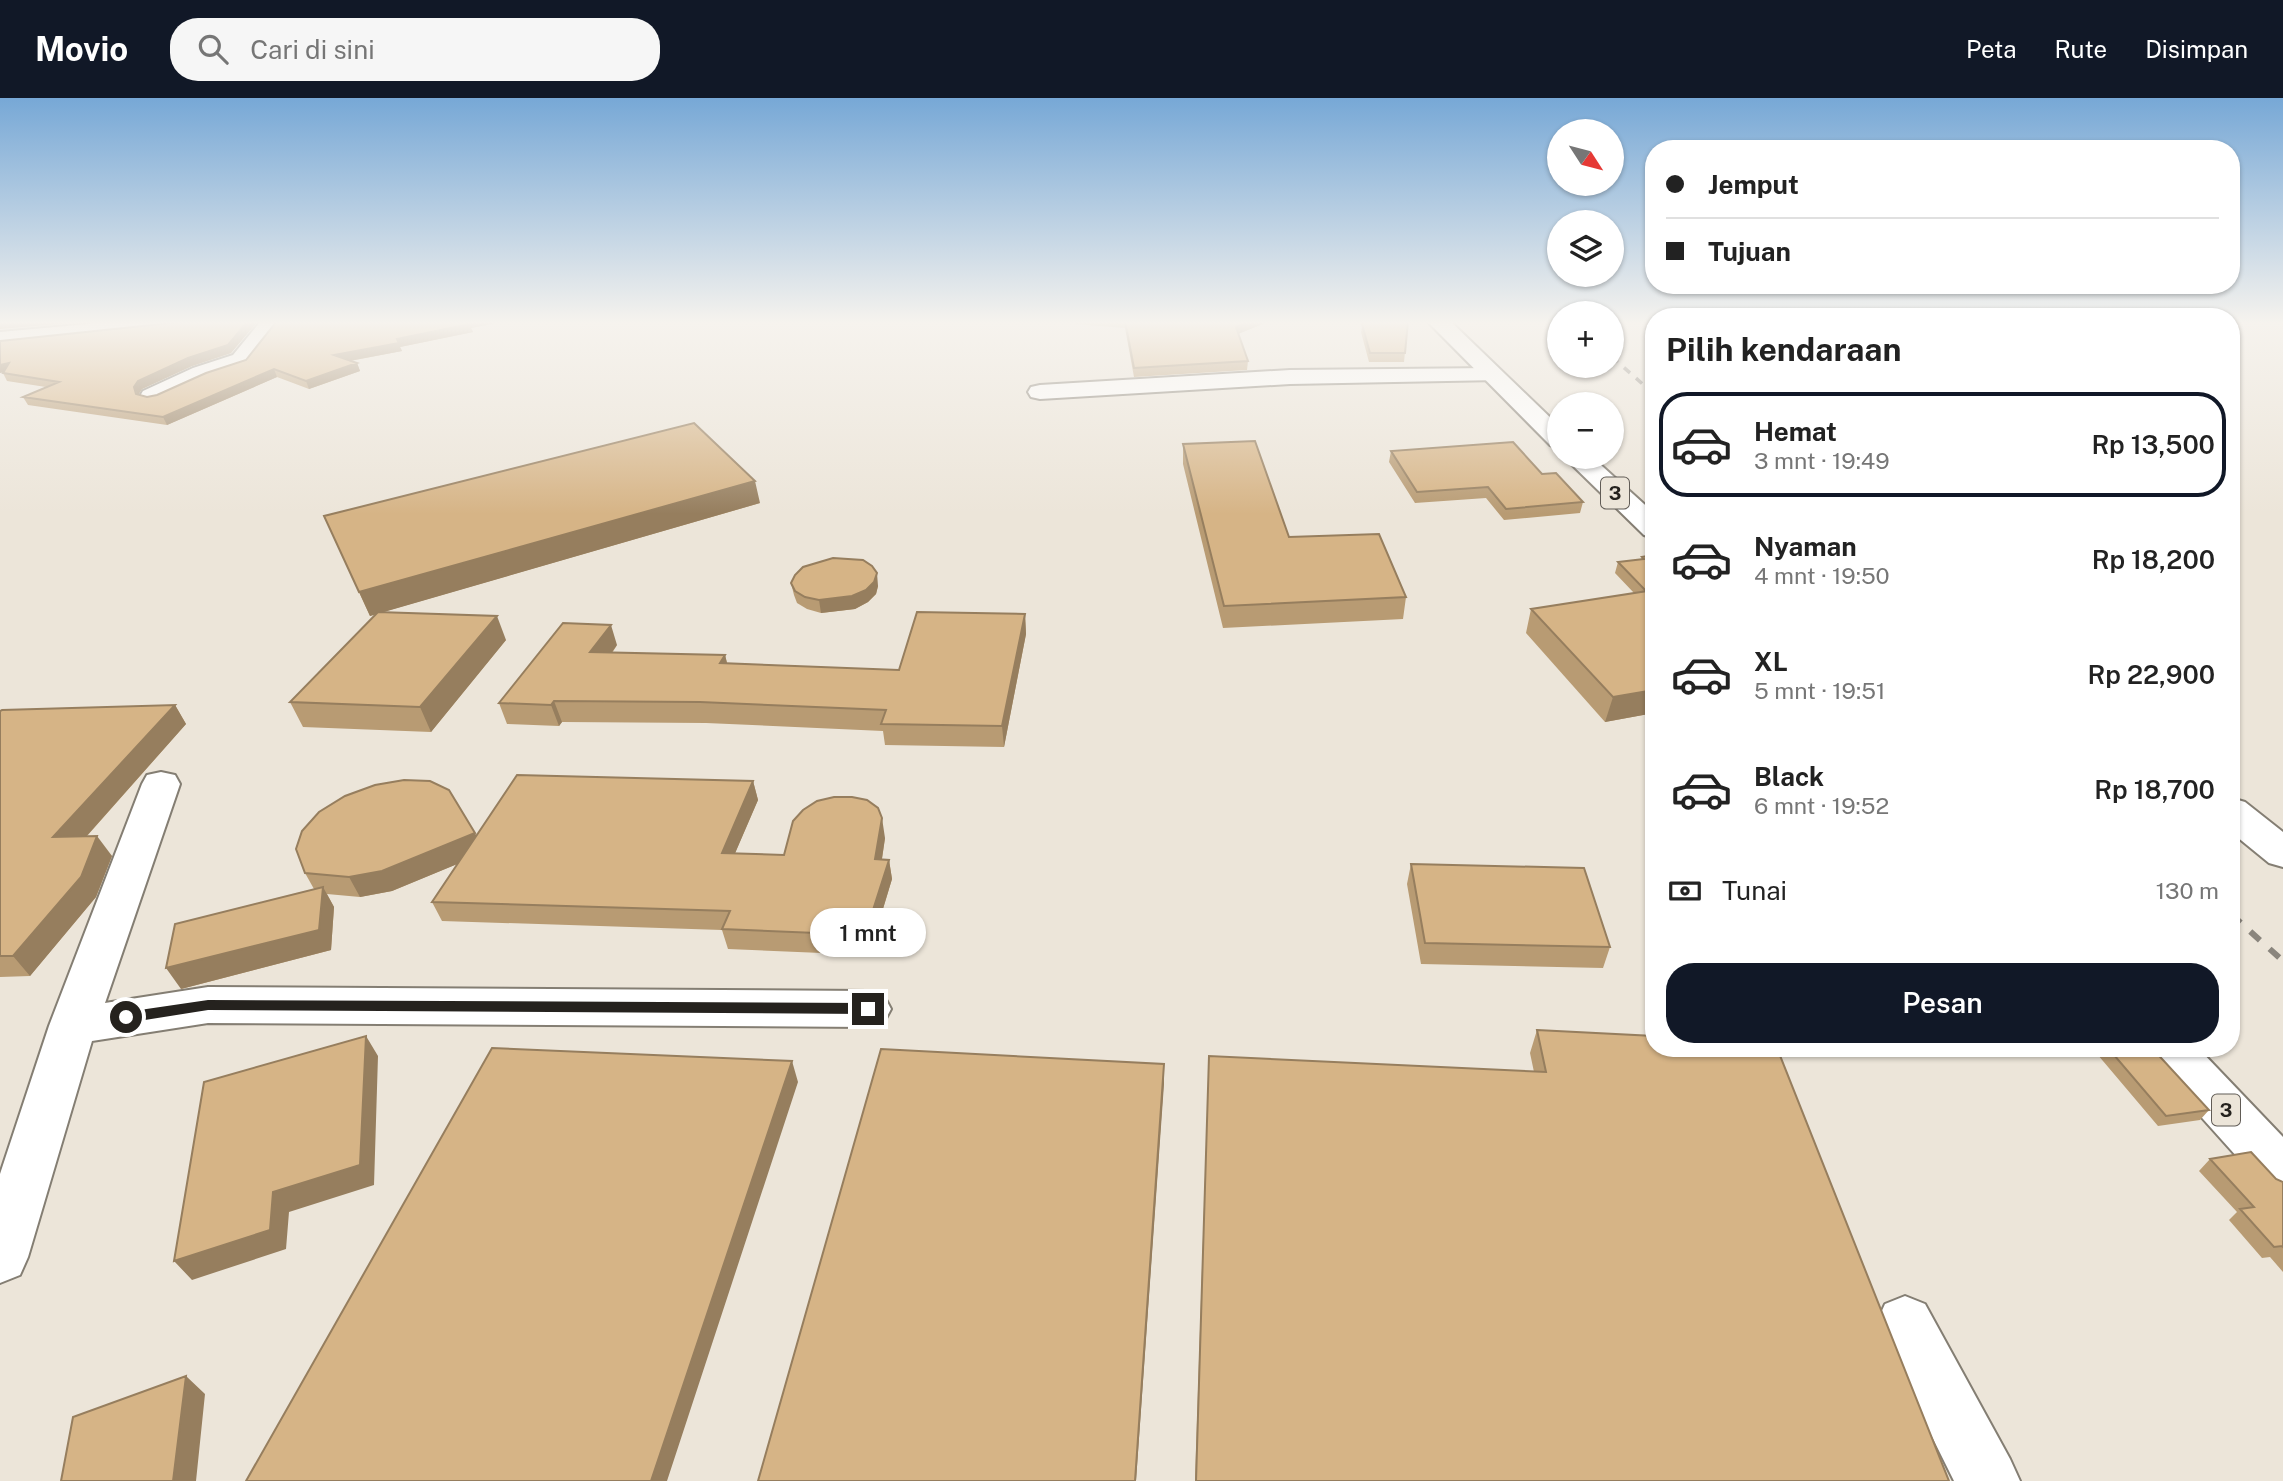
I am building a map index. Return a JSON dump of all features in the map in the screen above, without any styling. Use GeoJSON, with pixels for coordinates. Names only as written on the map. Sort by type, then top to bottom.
{"type":"FeatureCollection","features":[{"type":"Feature","properties":{"kind":"main road"},"geometry":{"type":"LineString","coordinates":[[152,396],[174,386]]}},
{"type":"Feature","properties":{"kind":"main road"},"geometry":{"type":"LineString","coordinates":[[1040,392],[1148,386]]}},
{"type":"Feature","properties":{"kind":"main road"},"geometry":{"type":"LineString","coordinates":[[1501,386],[1547,429]]}},
{"type":"Feature","properties":{"kind":"main road","name":"3"},"geometry":{"type":"LineString","coordinates":[[1590,469],[1645,521]]}},
{"type":"Feature","properties":{"kind":"main road"},"geometry":{"type":"LineString","coordinates":[[0,1257],[73,1026],[161,784]]}},
{"type":"Feature","properties":{"kind":"main road"},"geometry":{"type":"LineString","coordinates":[[2240,818],[2283,853]]}},
{"type":"Feature","properties":{"kind":"main road"},"geometry":{"type":"LineString","coordinates":[[73,1026],[208,1005],[868,1009]]}},
{"type":"Feature","properties":{"kind":"main road","name":"3"},"geometry":{"type":"LineString","coordinates":[[2176,1057],[2283,1172]]}},
{"type":"Feature","properties":{"kind":"main road"},"geometry":{"type":"LineString","coordinates":[[1905,1324],[1988,1481]]}},
{"type":"Feature","properties":{"kind":"building"},"geometry":{"type":"Polygon","coordinates":[[[51,386],[135,386],[136,394],[147,397],[178,386],[236,386],[163,417],[23,397],[51,386]]]}},
{"type":"Feature","properties":{"kind":"building"},"geometry":{"type":"Polygon","coordinates":[[[694,423],[755,481],[359,592],[324,516],[694,423]]]}},
{"type":"Feature","properties":{"kind":"building"},"geometry":{"type":"Polygon","coordinates":[[[1255,441],[1289,537],[1379,534],[1406,597],[1224,606],[1183,444],[1255,441]]]}},
{"type":"Feature","properties":{"kind":"building"},"geometry":{"type":"Polygon","coordinates":[[[1513,442],[1542,474],[1556,473],[1583,502],[1506,509],[1488,487],[1417,492],[1391,451],[1513,442]]]}},
{"type":"Feature","properties":{"kind":"building"},"geometry":{"type":"Polygon","coordinates":[[[1645,556],[1645,590],[1618,562],[1644,559],[1642,557],[1645,556]]]}},
{"type":"Feature","properties":{"kind":"building"},"geometry":{"type":"Polygon","coordinates":[[[833,558],[863,560],[877,573],[874,582],[866,590],[852,596],[819,600],[805,597],[795,591],[791,583],[803,567],[833,558]]]}},
{"type":"Feature","properties":{"kind":"building"},"geometry":{"type":"Polygon","coordinates":[[[1645,591],[1645,692],[1613,697],[1531,609],[1645,591]]]}},
{"type":"Feature","properties":{"kind":"building"},"geometry":{"type":"Polygon","coordinates":[[[378,612],[497,616],[420,707],[290,702],[378,612]]]}},
{"type":"Feature","properties":{"kind":"building"},"geometry":{"type":"Polygon","coordinates":[[[917,612],[1025,614],[1002,726],[881,724],[886,710],[700,702],[554,701],[551,705],[499,703],[563,623],[611,625],[590,652],[725,655],[720,663],[899,670],[917,612]]]}},
{"type":"Feature","properties":{"kind":"building"},"geometry":{"type":"Polygon","coordinates":[[[175,705],[53,837],[97,836],[81,877],[13,956],[0,956],[0,711],[175,705]]]}},
{"type":"Feature","properties":{"kind":"building"},"geometry":{"type":"Polygon","coordinates":[[[517,775],[753,781],[722,853],[784,855],[793,821],[803,810],[817,801],[834,797],[867,800],[878,808],[882,818],[875,859],[889,860],[865,935],[722,929],[730,911],[432,902],[517,775]]]}},
{"type":"Feature","properties":{"kind":"building"},"geometry":{"type":"Polygon","coordinates":[[[404,780],[430,781],[449,790],[475,833],[382,871],[349,877],[305,873],[296,849],[302,831],[319,812],[345,796],[375,785],[404,780]]]}},
{"type":"Feature","properties":{"kind":"building"},"geometry":{"type":"Polygon","coordinates":[[[1411,864],[1584,868],[1610,947],[1425,943],[1411,864]]]}},
{"type":"Feature","properties":{"kind":"building"},"geometry":{"type":"Polygon","coordinates":[[[323,887],[319,930],[166,968],[175,924],[323,887]]]}},
{"type":"Feature","properties":{"kind":"building"},"geometry":{"type":"Polygon","coordinates":[[[1537,1030],[1645,1036],[1645,1057],[1781,1057],[1949,1481],[1196,1481],[1209,1056],[1546,1072],[1537,1030]]]}},
{"type":"Feature","properties":{"kind":"building"},"geometry":{"type":"Polygon","coordinates":[[[366,1036],[360,1165],[273,1192],[270,1230],[174,1261],[204,1082],[366,1036]]]}},
{"type":"Feature","properties":{"kind":"building"},"geometry":{"type":"Polygon","coordinates":[[[492,1048],[792,1061],[651,1481],[246,1481],[492,1048]]]}},
{"type":"Feature","properties":{"kind":"building"},"geometry":{"type":"Polygon","coordinates":[[[881,1049],[1164,1064],[1135,1481],[758,1481],[881,1049]]]}},
{"type":"Feature","properties":{"kind":"building"},"geometry":{"type":"Polygon","coordinates":[[[2116,1057],[2160,1057],[2209,1110],[2166,1116],[2116,1057]]]}},
{"type":"Feature","properties":{"kind":"building"},"geometry":{"type":"Polygon","coordinates":[[[2251,1152],[2276,1179],[2283,1182],[2283,1247],[2274,1247],[2240,1209],[2254,1207],[2210,1159],[2251,1152]]]}},
{"type":"Feature","properties":{"kind":"building"},"geometry":{"type":"Polygon","coordinates":[[[186,1376],[173,1481],[61,1481],[73,1417],[186,1376]]]}},
{"type":"Feature","properties":{"kind":"railway"},"geometry":{"type":"LineString","coordinates":[[2240,922],[2283,961]]}},
{"type":"Feature","properties":{"kind":"route"},"geometry":{"type":"LineString","coordinates":[[126,1017],[208,1005],[868,1009]]}}]}
